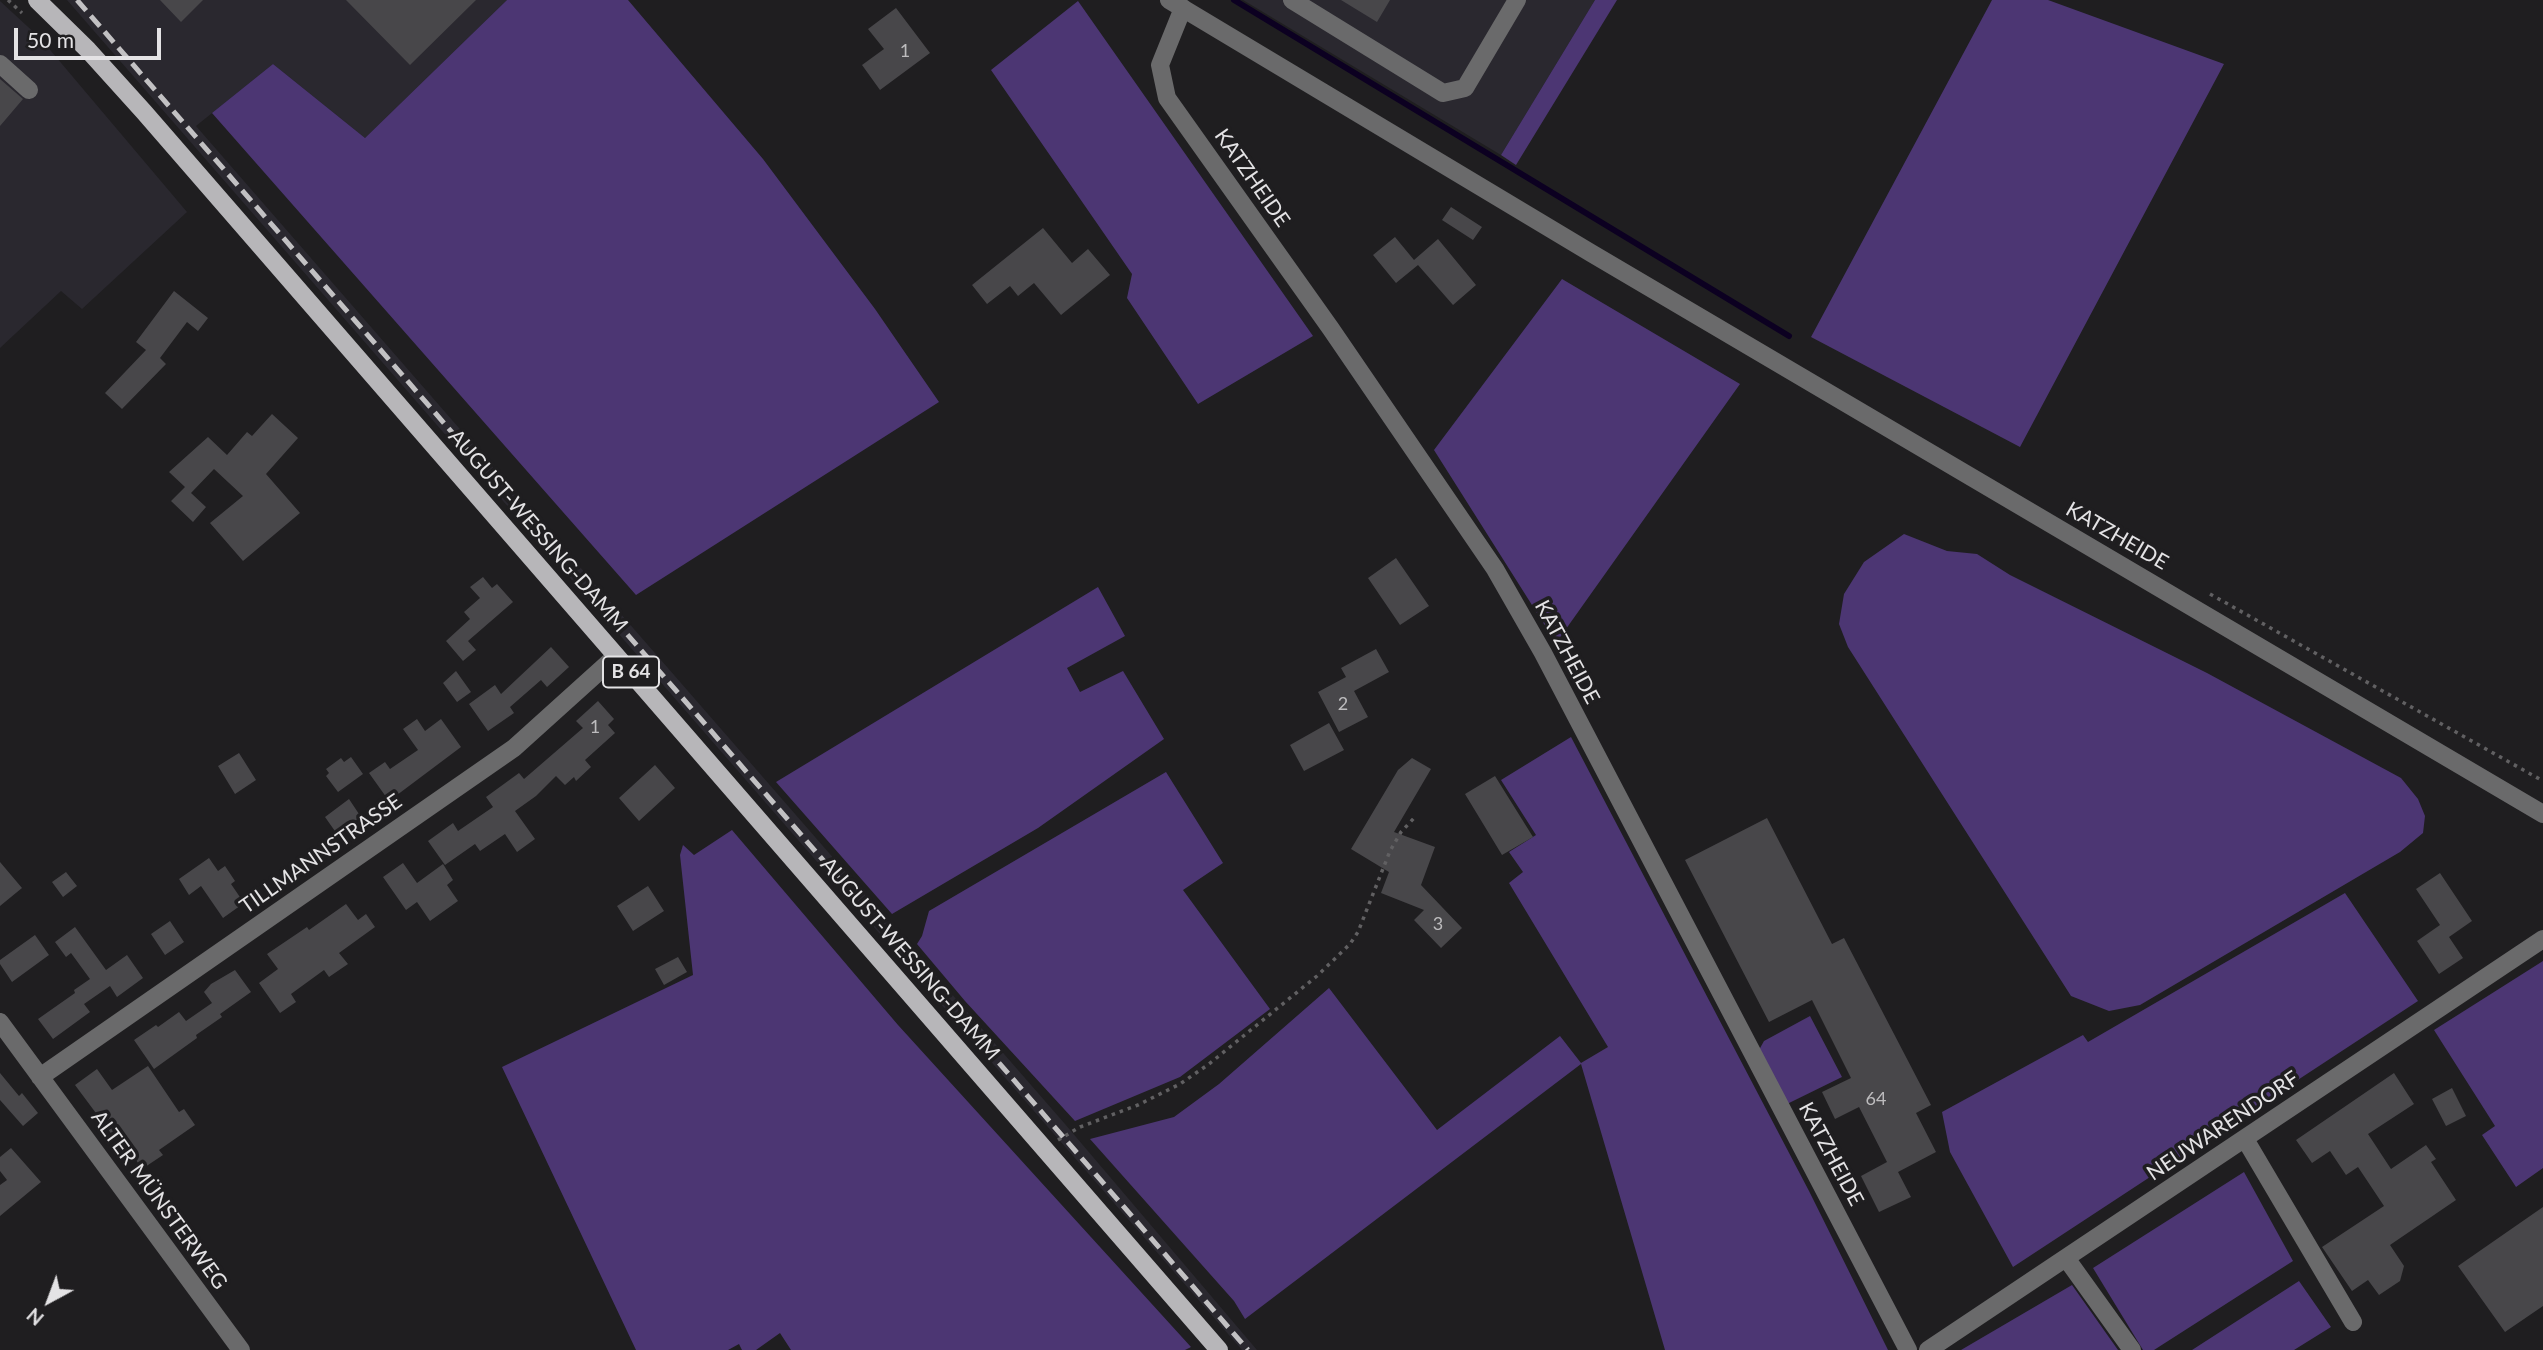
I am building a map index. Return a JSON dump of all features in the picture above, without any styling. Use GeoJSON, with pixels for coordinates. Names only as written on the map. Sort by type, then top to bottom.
{"type":"FeatureCollection","features":[{"type":"Feature","properties":{"kind":"main road","name":"AUGUST-WESSING-DAMM"},"geometry":{"type":"LineString","coordinates":[[37,0],[88,50],[144,112],[1219,1350]]}},
{"type":"Feature","properties":{"kind":"street"},"geometry":{"type":"LineString","coordinates":[[1292,0],[1443,93],[1465,89],[1517,0]]}},
{"type":"Feature","properties":{"kind":"street","name":"KATZHEIDE"},"geometry":{"type":"LineString","coordinates":[[1908,1350],[1543,653],[1495,569],[1331,329],[1167,98],[1160,65],[1176,4],[1591,253],[2543,814]]}},
{"type":"Feature","properties":{"kind":"street"},"geometry":{"type":"LineString","coordinates":[[0,64],[29,90]]}},
{"type":"Feature","properties":{"kind":"street","name":"TILLMANNSTRASSE"},"geometry":{"type":"LineString","coordinates":[[40,1077],[514,748],[616,656]]}},
{"type":"Feature","properties":{"kind":"street","name":"NEUWARENDORF"},"geometry":{"type":"LineString","coordinates":[[1928,1350],[2543,939]]}},
{"type":"Feature","properties":{"kind":"street","name":"ALTER MÜNSTERWEG"},"geometry":{"type":"LineString","coordinates":[[0,1022],[241,1350]]}},
{"type":"Feature","properties":{"kind":"street"},"geometry":{"type":"LineString","coordinates":[[2245,1139],[2353,1322]]}},
{"type":"Feature","properties":{"kind":"street"},"geometry":{"type":"LineString","coordinates":[[2066,1258],[2132,1350]]}},
{"type":"Feature","properties":{"kind":"path"},"geometry":{"type":"LineString","coordinates":[[1072,1131],[1138,1105],[1180,1084],[1209,1064],[1317,976],[1350,944],[1358,932],[1390,851],[1401,832],[1415,817]]}},
{"type":"Feature","properties":{"kind":"shaded area"},"geometry":{"type":"Polygon","coordinates":[[[67,0],[507,0],[365,138],[273,64],[196,126],[1065,1124],[1257,1350],[1242,1350],[67,0]]]}},
{"type":"Feature","properties":{"kind":"shaded area"},"geometry":{"type":"Polygon","coordinates":[[[507,0],[628,0],[763,159],[875,309],[939,402],[636,595],[212,113],[273,64],[365,138],[507,0]]]}},
{"type":"Feature","properties":{"kind":"shaded area"},"geometry":{"type":"Polygon","coordinates":[[[1243,0],[1595,0],[1501,155],[1243,0]]]}},
{"type":"Feature","properties":{"kind":"shaded area"},"geometry":{"type":"Polygon","coordinates":[[[1595,0],[1617,0],[1516,165],[1501,155],[1595,0]]]}},
{"type":"Feature","properties":{"kind":"shaded area"},"geometry":{"type":"Polygon","coordinates":[[[1992,0],[2048,0],[2224,64],[2020,447],[1811,337],[1992,0]]]}},
{"type":"Feature","properties":{"kind":"shaded area"},"geometry":{"type":"Polygon","coordinates":[[[0,1],[40,38],[187,212],[82,309],[61,291],[0,348],[0,1]]]}},
{"type":"Feature","properties":{"kind":"shaded area"},"geometry":{"type":"Polygon","coordinates":[[[1078,1],[1313,336],[1198,404],[1127,298],[1132,274],[991,70],[1078,1]]]}},
{"type":"Feature","properties":{"kind":"shaded area"},"geometry":{"type":"Polygon","coordinates":[[[1562,279],[1740,384],[1556,643],[1434,450],[1562,279]]]}},
{"type":"Feature","properties":{"kind":"shaded area"},"geometry":{"type":"Polygon","coordinates":[[[1904,534],[1947,551],[1977,554],[2010,575],[2207,673],[2401,778],[2418,799],[2425,816],[2423,833],[2400,852],[2140,1005],[2109,1011],[2071,996],[1848,647],[1839,624],[1844,594],[1864,562],[1904,534]]]}},
{"type":"Feature","properties":{"kind":"shaded area"},"geometry":{"type":"Polygon","coordinates":[[[1098,587],[1125,636],[1067,668],[1080,692],[1123,671],[1164,739],[1038,828],[892,914],[776,782],[1098,587]]]}},
{"type":"Feature","properties":{"kind":"shaded area"},"geometry":{"type":"Polygon","coordinates":[[[1571,737],[1809,1191],[1888,1350],[1665,1350],[1581,1064],[1245,1319],[1234,1301],[1090,1139],[1174,1117],[1219,1084],[1329,988],[1437,1130],[1560,1036],[1581,1063],[1608,1047],[1509,883],[1523,872],[1509,852],[1536,835],[1501,780],[1571,737]]]}},
{"type":"Feature","properties":{"kind":"shaded area"},"geometry":{"type":"Polygon","coordinates":[[[1166,772],[1223,863],[1183,890],[1270,1009],[1180,1077],[1075,1121],[965,1001],[917,944],[929,911],[1166,772]]]}},
{"type":"Feature","properties":{"kind":"shaded area"},"geometry":{"type":"Polygon","coordinates":[[[732,830],[898,1025],[1191,1347],[1185,1350],[791,1350],[780,1333],[756,1350],[742,1350],[739,1344],[728,1350],[636,1350],[502,1067],[693,975],[680,855],[683,845],[694,855],[732,830]]]}},
{"type":"Feature","properties":{"kind":"shaded area"},"geometry":{"type":"Polygon","coordinates":[[[2345,893],[2418,1001],[2013,1267],[1950,1152],[1942,1112],[2083,1035],[2088,1042],[2345,893]]]}},
{"type":"Feature","properties":{"kind":"shaded area"},"geometry":{"type":"Polygon","coordinates":[[[2543,961],[2543,1168],[2516,1187],[2482,1135],[2495,1126],[2434,1030],[2543,961]]]}},
{"type":"Feature","properties":{"kind":"shaded area"},"geometry":{"type":"Polygon","coordinates":[[[1810,1016],[1842,1077],[1787,1104],[1759,1050],[1764,1041],[1810,1016]]]}},
{"type":"Feature","properties":{"kind":"shaded area"},"geometry":{"type":"Polygon","coordinates":[[[2244,1172],[2293,1261],[2154,1350],[2143,1350],[2093,1268],[2244,1172]]]}},
{"type":"Feature","properties":{"kind":"shaded area"},"geometry":{"type":"Polygon","coordinates":[[[2299,1281],[2331,1327],[2294,1350],[2192,1350],[2299,1281]]]}},
{"type":"Feature","properties":{"kind":"shaded area"},"geometry":{"type":"Polygon","coordinates":[[[2072,1285],[2118,1350],[1961,1350],[2072,1285]]]}},
{"type":"Feature","properties":{"kind":"building"},"geometry":{"type":"Polygon","coordinates":[[[160,0],[203,0],[181,22],[160,0]]]}},
{"type":"Feature","properties":{"kind":"building"},"geometry":{"type":"Polygon","coordinates":[[[346,0],[476,0],[410,65],[346,0]]]}},
{"type":"Feature","properties":{"kind":"building"},"geometry":{"type":"Polygon","coordinates":[[[1341,0],[1390,0],[1377,22],[1341,0]]]}},
{"type":"Feature","properties":{"kind":"building"},"geometry":{"type":"Polygon","coordinates":[[[896,8],[930,53],[880,90],[862,65],[884,49],[868,29],[896,8]]]}},
{"type":"Feature","properties":{"kind":"building"},"geometry":{"type":"Polygon","coordinates":[[[0,79],[23,99],[0,126],[0,79]]]}},
{"type":"Feature","properties":{"kind":"building"},"geometry":{"type":"Polygon","coordinates":[[[1451,207],[1482,227],[1473,240],[1442,220],[1451,207]]]}},
{"type":"Feature","properties":{"kind":"building"},"geometry":{"type":"Polygon","coordinates":[[[1043,228],[1072,263],[1088,249],[1110,275],[1061,315],[1034,283],[1018,296],[1010,286],[987,304],[972,285],[1043,228]]]}},
{"type":"Feature","properties":{"kind":"building"},"geometry":{"type":"Polygon","coordinates":[[[1395,237],[1414,260],[1438,239],[1476,285],[1453,305],[1418,265],[1396,283],[1373,255],[1395,237]]]}},
{"type":"Feature","properties":{"kind":"building"},"geometry":{"type":"Polygon","coordinates":[[[174,291],[208,318],[198,331],[187,322],[160,358],[166,364],[122,409],[105,393],[146,350],[136,342],[174,291]]]}},
{"type":"Feature","properties":{"kind":"building"},"geometry":{"type":"Polygon","coordinates":[[[272,414],[298,438],[266,474],[300,513],[243,561],[210,523],[243,496],[214,469],[191,493],[206,507],[193,522],[171,501],[185,487],[169,472],[208,437],[227,455],[247,432],[252,436],[272,414]]]}},
{"type":"Feature","properties":{"kind":"building"},"geometry":{"type":"Polygon","coordinates":[[[1396,558],[1429,606],[1400,625],[1368,578],[1396,558]]]}},
{"type":"Feature","properties":{"kind":"building"},"geometry":{"type":"Polygon","coordinates":[[[483,577],[492,588],[497,584],[513,602],[468,641],[476,650],[463,661],[446,641],[470,619],[464,612],[480,598],[470,587],[483,577]]]}},
{"type":"Feature","properties":{"kind":"building"},"geometry":{"type":"Polygon","coordinates":[[[551,647],[569,667],[547,687],[541,680],[510,707],[514,713],[488,731],[469,704],[495,685],[501,694],[551,647]]]}},
{"type":"Feature","properties":{"kind":"building"},"geometry":{"type":"Polygon","coordinates":[[[1376,649],[1389,672],[1354,691],[1368,717],[1339,732],[1318,692],[1346,677],[1341,668],[1376,649]]]}},
{"type":"Feature","properties":{"kind":"building"},"geometry":{"type":"Polygon","coordinates":[[[456,671],[471,692],[457,702],[443,683],[456,671]]]}},
{"type":"Feature","properties":{"kind":"building"},"geometry":{"type":"Polygon","coordinates":[[[598,701],[614,719],[608,725],[615,733],[585,760],[591,767],[576,781],[574,777],[565,785],[556,776],[536,796],[515,811],[535,839],[517,852],[505,834],[480,851],[475,844],[445,865],[428,841],[453,823],[458,831],[493,807],[486,797],[519,773],[524,779],[583,728],[576,721],[598,701]]]}},
{"type":"Feature","properties":{"kind":"building"},"geometry":{"type":"Polygon","coordinates":[[[417,719],[425,731],[441,719],[461,747],[389,801],[369,773],[385,762],[390,769],[418,750],[403,729],[417,719]]]}},
{"type":"Feature","properties":{"kind":"building"},"geometry":{"type":"Polygon","coordinates":[[[1329,723],[1344,750],[1304,771],[1290,745],[1329,723]]]}},
{"type":"Feature","properties":{"kind":"building"},"geometry":{"type":"Polygon","coordinates":[[[239,753],[256,780],[235,794],[218,766],[239,753]]]}},
{"type":"Feature","properties":{"kind":"building"},"geometry":{"type":"Polygon","coordinates":[[[351,757],[363,774],[338,792],[326,776],[329,773],[326,769],[341,758],[344,762],[351,757]]]}},
{"type":"Feature","properties":{"kind":"building"},"geometry":{"type":"Polygon","coordinates":[[[1412,758],[1431,769],[1394,832],[1435,847],[1421,885],[1462,928],[1441,948],[1414,920],[1424,910],[1381,893],[1389,872],[1351,849],[1398,770],[1412,758]]]}},
{"type":"Feature","properties":{"kind":"building"},"geometry":{"type":"Polygon","coordinates":[[[655,765],[675,788],[639,821],[619,798],[655,765]]]}},
{"type":"Feature","properties":{"kind":"building"},"geometry":{"type":"Polygon","coordinates":[[[1495,776],[1533,837],[1502,855],[1465,794],[1495,776]]]}},
{"type":"Feature","properties":{"kind":"building"},"geometry":{"type":"Polygon","coordinates":[[[349,799],[361,817],[337,834],[325,817],[349,799]]]}},
{"type":"Feature","properties":{"kind":"building"},"geometry":{"type":"Polygon","coordinates":[[[1767,818],[1832,944],[1844,938],[1931,1105],[1916,1113],[1936,1152],[1898,1172],[1911,1197],[1879,1212],[1861,1176],[1887,1162],[1859,1107],[1835,1119],[1822,1092],[1851,1078],[1812,1000],[1769,1022],[1685,860],[1767,818]]]}},
{"type":"Feature","properties":{"kind":"building"},"geometry":{"type":"Polygon","coordinates":[[[209,858],[218,871],[225,866],[235,881],[231,884],[244,903],[223,918],[201,886],[189,895],[179,879],[209,858]]]}},
{"type":"Feature","properties":{"kind":"building"},"geometry":{"type":"Polygon","coordinates":[[[0,862],[22,888],[0,906],[0,862]]]}},
{"type":"Feature","properties":{"kind":"building"},"geometry":{"type":"Polygon","coordinates":[[[403,863],[417,883],[443,864],[453,880],[447,885],[458,901],[430,921],[417,902],[406,910],[383,877],[403,863]]]}},
{"type":"Feature","properties":{"kind":"building"},"geometry":{"type":"Polygon","coordinates":[[[66,872],[77,886],[63,897],[52,882],[66,872]]]}},
{"type":"Feature","properties":{"kind":"building"},"geometry":{"type":"Polygon","coordinates":[[[2440,873],[2472,921],[2449,937],[2463,958],[2439,974],[2417,941],[2440,925],[2416,889],[2440,873]]]}},
{"type":"Feature","properties":{"kind":"building"},"geometry":{"type":"Polygon","coordinates":[[[648,886],[664,911],[633,931],[617,906],[648,886]]]}},
{"type":"Feature","properties":{"kind":"building"},"geometry":{"type":"Polygon","coordinates":[[[346,904],[358,920],[366,914],[375,927],[339,953],[348,964],[329,977],[324,970],[291,994],[296,1002],[280,1013],[259,983],[278,969],[267,954],[307,927],[309,930],[346,904]]]}},
{"type":"Feature","properties":{"kind":"building"},"geometry":{"type":"Polygon","coordinates":[[[170,921],[184,942],[165,955],[151,934],[170,921]]]}},
{"type":"Feature","properties":{"kind":"building"},"geometry":{"type":"Polygon","coordinates":[[[75,927],[106,970],[127,955],[143,978],[117,997],[110,986],[84,1004],[90,1012],[53,1039],[38,1019],[90,979],[71,953],[66,957],[55,942],[75,927]]]}},
{"type":"Feature","properties":{"kind":"building"},"geometry":{"type":"Polygon","coordinates":[[[35,935],[49,955],[12,982],[0,960],[35,935]]]}},
{"type":"Feature","properties":{"kind":"building"},"geometry":{"type":"Polygon","coordinates":[[[678,957],[687,972],[664,985],[655,969],[678,957]]]}},
{"type":"Feature","properties":{"kind":"building"},"geometry":{"type":"Polygon","coordinates":[[[235,970],[251,992],[220,1014],[222,1017],[196,1035],[197,1038],[154,1069],[134,1040],[179,1012],[186,1021],[212,1003],[204,992],[211,984],[235,970]]]}},
{"type":"Feature","properties":{"kind":"building"},"geometry":{"type":"Polygon","coordinates":[[[148,1066],[179,1112],[184,1109],[195,1125],[159,1150],[163,1155],[142,1169],[120,1136],[116,1140],[75,1085],[97,1069],[112,1090],[148,1066]]]}},
{"type":"Feature","properties":{"kind":"building"},"geometry":{"type":"Polygon","coordinates":[[[0,1073],[19,1096],[22,1093],[38,1113],[23,1126],[0,1100],[0,1073]]]}},
{"type":"Feature","properties":{"kind":"building"},"geometry":{"type":"Polygon","coordinates":[[[2394,1073],[2414,1104],[2368,1134],[2391,1169],[2426,1145],[2436,1159],[2431,1162],[2456,1200],[2390,1245],[2404,1266],[2400,1281],[2379,1295],[2368,1280],[2352,1291],[2322,1247],[2384,1206],[2358,1167],[2346,1175],[2330,1151],[2312,1163],[2296,1140],[2394,1073]]]}},
{"type":"Feature","properties":{"kind":"building"},"geometry":{"type":"Polygon","coordinates":[[[2452,1088],[2466,1116],[2446,1126],[2432,1099],[2452,1088]]]}},
{"type":"Feature","properties":{"kind":"building"},"geometry":{"type":"Polygon","coordinates":[[[11,1148],[41,1182],[0,1216],[0,1185],[7,1180],[0,1171],[0,1157],[11,1148]]]}},
{"type":"Feature","properties":{"kind":"building"},"geometry":{"type":"Polygon","coordinates":[[[2543,1207],[2543,1306],[2505,1332],[2458,1266],[2543,1207]]]}},
{"type":"Feature","properties":{"kind":"waterway"},"geometry":{"type":"LineString","coordinates":[[1234,0],[1789,336]]}},
{"type":"Feature","properties":{"kind":"railway"},"geometry":{"type":"LineString","coordinates":[[77,0],[1248,1350]]}}]}
